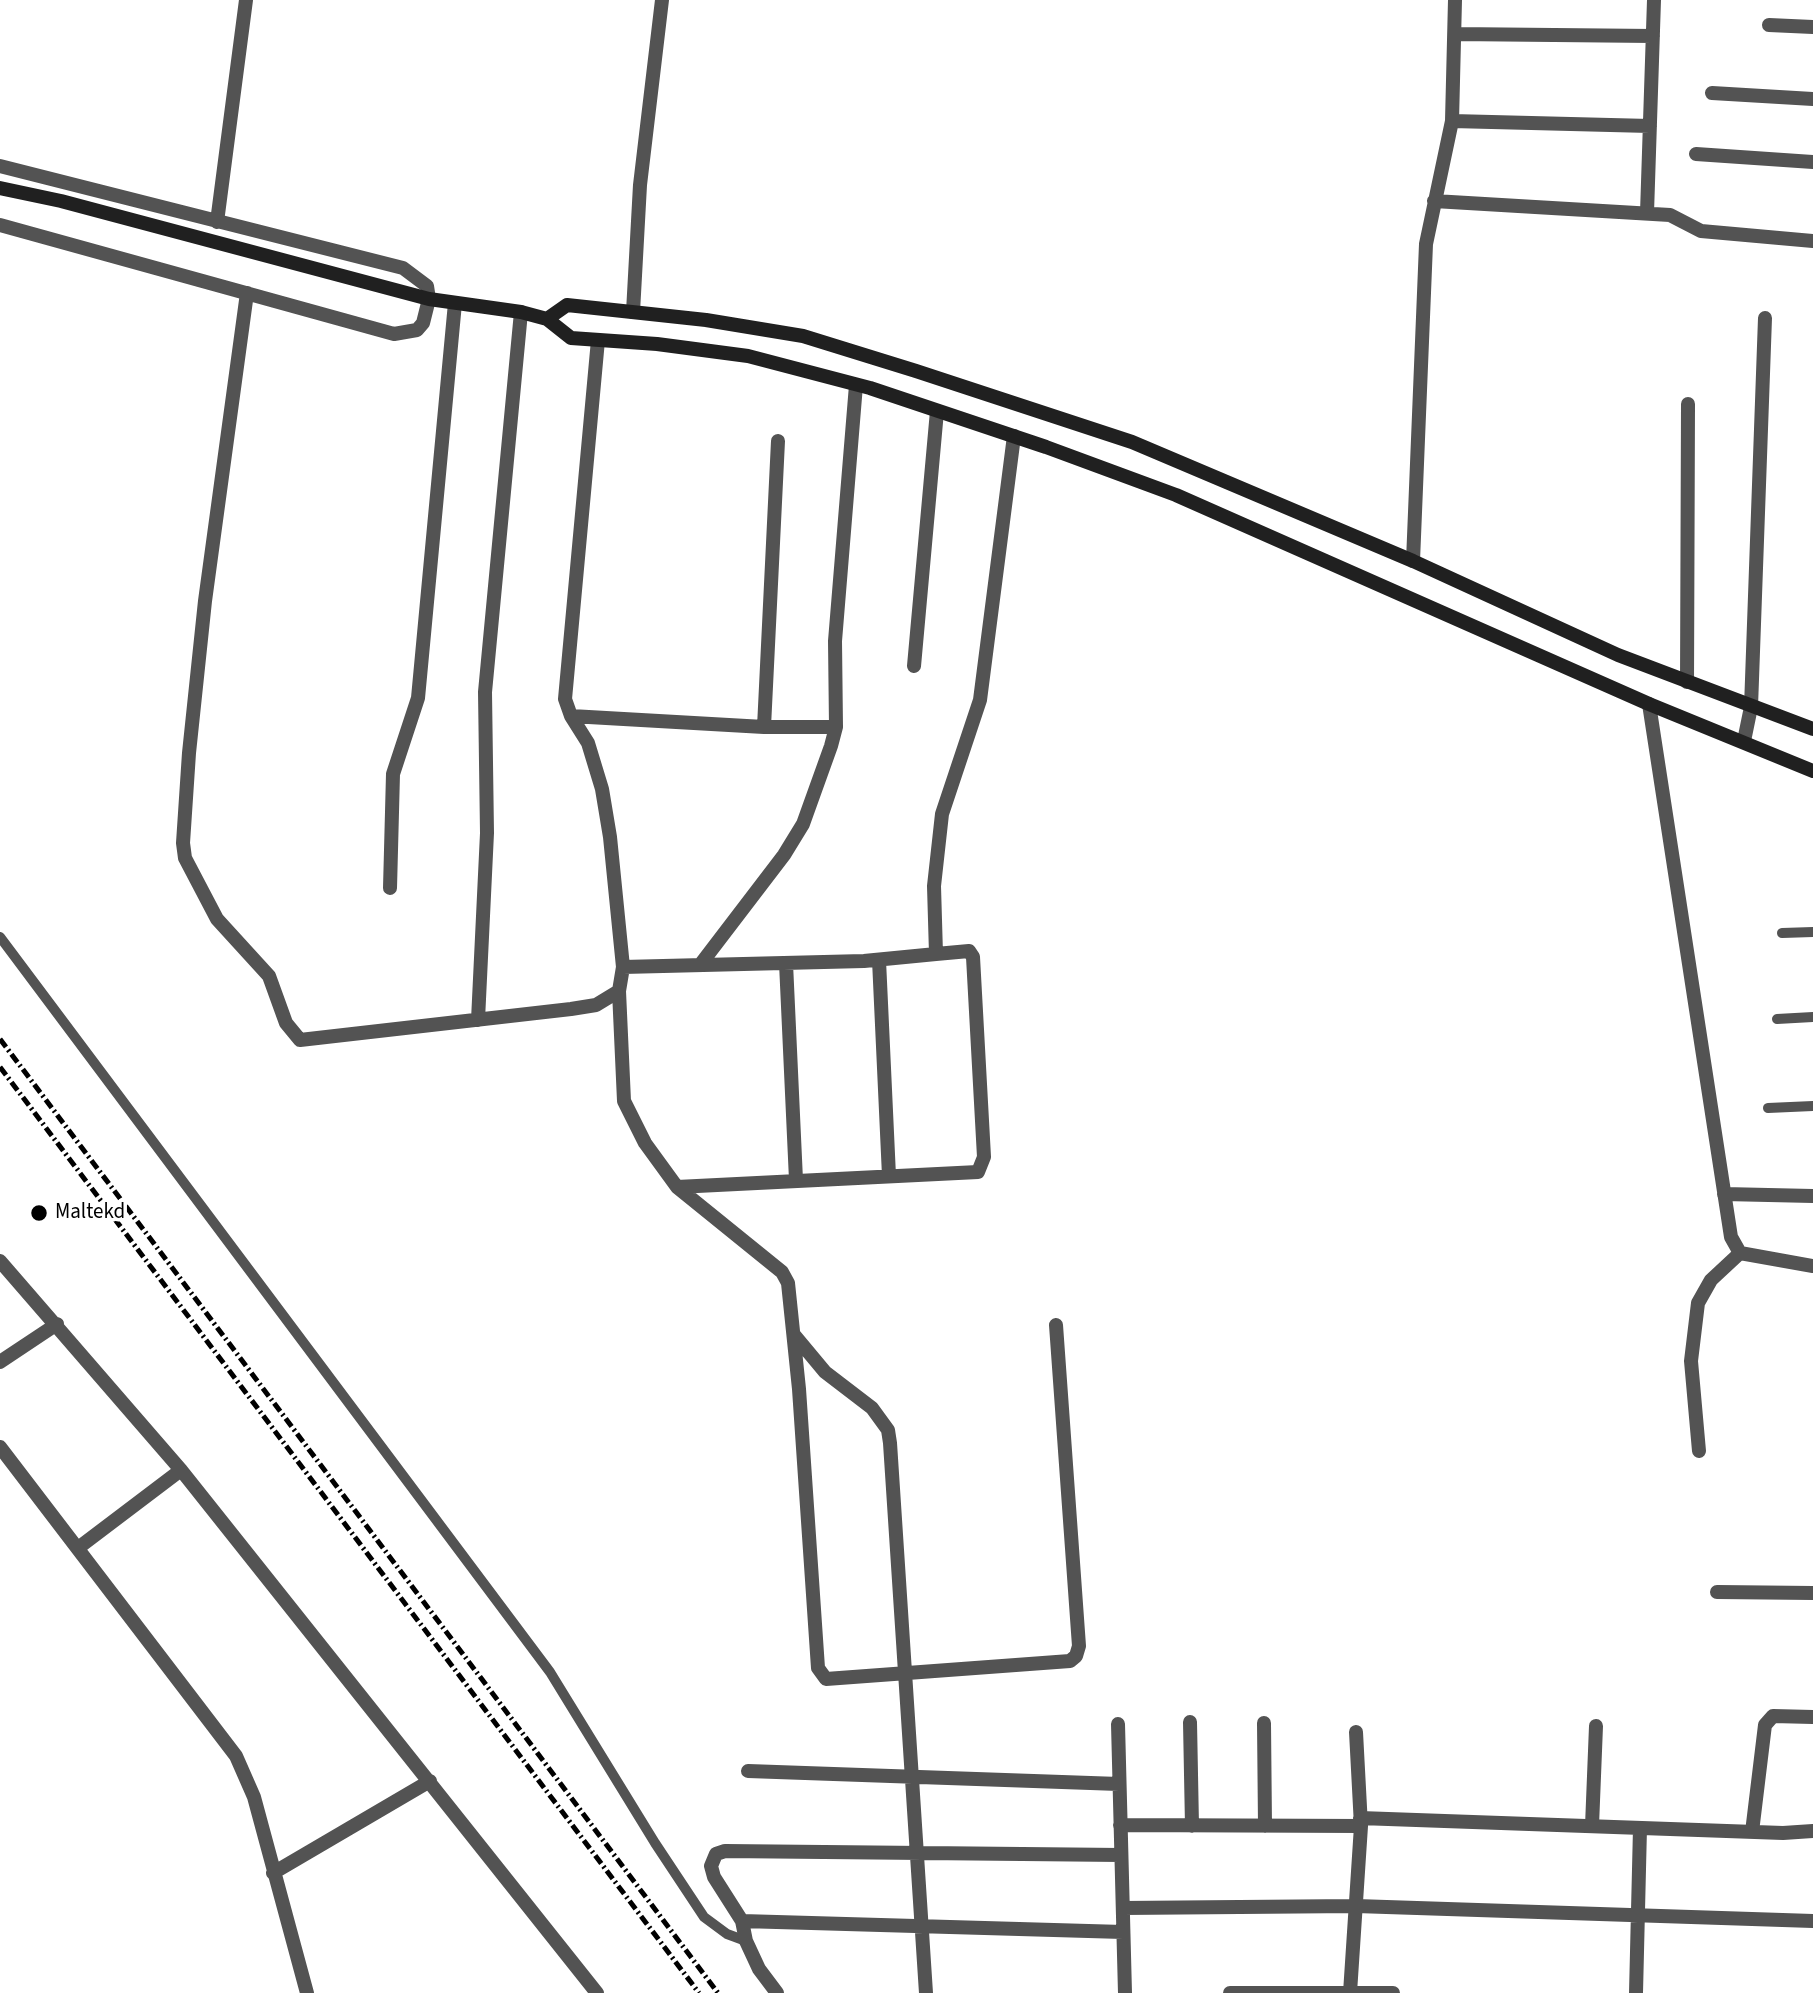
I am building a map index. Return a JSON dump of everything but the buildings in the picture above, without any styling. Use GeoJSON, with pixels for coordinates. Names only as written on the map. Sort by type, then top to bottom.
{"type":"FeatureCollection","features":[{"type":"Feature","properties":{"kind":"main road"},"geometry":{"type":"LineString","coordinates":[[0,188],[61,201],[429,299],[547,319],[571,338],[748,356],[856,384],[1014,436],[1177,495],[1649,704],[1813,771]]}},
{"type":"Feature","properties":{"kind":"main road"},"geometry":{"type":"LineString","coordinates":[[547,319],[567,305],[633,312],[803,336],[916,371],[1132,442],[1413,561],[1618,655],[1813,729]]}},
{"type":"Feature","properties":{"kind":"street"},"geometry":{"type":"LineString","coordinates":[[217,222],[246,0]]}},
{"type":"Feature","properties":{"kind":"street"},"geometry":{"type":"LineString","coordinates":[[633,312],[640,184],[662,0]]}},
{"type":"Feature","properties":{"kind":"street"},"geometry":{"type":"LineString","coordinates":[[1413,561],[1426,244],[1434,201],[1446,160],[1452,121],[1455,0]]}},
{"type":"Feature","properties":{"kind":"street"},"geometry":{"type":"LineString","coordinates":[[1647,213],[1654,0]]}},
{"type":"Feature","properties":{"kind":"street"},"geometry":{"type":"LineString","coordinates":[[1769,25],[1813,27]]}},
{"type":"Feature","properties":{"kind":"street"},"geometry":{"type":"LineString","coordinates":[[1455,34],[1653,36]]}},
{"type":"Feature","properties":{"kind":"street"},"geometry":{"type":"LineString","coordinates":[[1712,93],[1813,99]]}},
{"type":"Feature","properties":{"kind":"street"},"geometry":{"type":"LineString","coordinates":[[1452,121],[1650,126]]}},
{"type":"Feature","properties":{"kind":"street"},"geometry":{"type":"LineString","coordinates":[[1696,154],[1813,163]]}},
{"type":"Feature","properties":{"kind":"street"},"geometry":{"type":"LineString","coordinates":[[0,166],[403,268],[428,286],[429,299],[423,323],[417,330],[394,334],[0,225]]}},
{"type":"Feature","properties":{"kind":"street"},"geometry":{"type":"LineString","coordinates":[[1434,201],[1670,215],[1701,231],[1813,242]]}},
{"type":"Feature","properties":{"kind":"street"},"geometry":{"type":"LineString","coordinates":[[247,293],[199,656],[189,752],[185,858],[223,930],[269,976],[286,1023],[300,1040],[596,1004],[619,991]]}},
{"type":"Feature","properties":{"kind":"street"},"geometry":{"type":"LineString","coordinates":[[390,888],[393,774],[418,698],[455,303]]}},
{"type":"Feature","properties":{"kind":"street"},"geometry":{"type":"LineString","coordinates":[[478,1020],[487,834],[485,692],[521,313]]}},
{"type":"Feature","properties":{"kind":"street"},"geometry":{"type":"LineString","coordinates":[[1744,741],[1751,707],[1765,318]]}},
{"type":"Feature","properties":{"kind":"street"},"geometry":{"type":"LineString","coordinates":[[598,340],[565,699],[571,716],[588,743],[602,789],[610,837],[623,967],[619,991],[624,1101],[645,1143],[677,1187],[782,1272],[788,1283],[795,1336],[818,1668],[826,1679],[1070,1661],[1076,1656],[1079,1646],[1056,1325]]}},
{"type":"Feature","properties":{"kind":"street"},"geometry":{"type":"LineString","coordinates":[[700,965],[784,855],[803,824],[818,789],[836,727],[834,652],[856,384]]}},
{"type":"Feature","properties":{"kind":"street"},"geometry":{"type":"LineString","coordinates":[[1687,682],[1688,404]]}},
{"type":"Feature","properties":{"kind":"street"},"geometry":{"type":"LineString","coordinates":[[914,666],[937,411]]}},
{"type":"Feature","properties":{"kind":"street"},"geometry":{"type":"LineString","coordinates":[[936,954],[934,886],[942,814],[980,700],[1014,436]]}},
{"type":"Feature","properties":{"kind":"street"},"geometry":{"type":"LineString","coordinates":[[764,726],[778,441]]}},
{"type":"Feature","properties":{"kind":"street"},"geometry":{"type":"LineString","coordinates":[[1649,704],[1724,1195],[1731,1237],[1740,1253]]}},
{"type":"Feature","properties":{"kind":"street"},"geometry":{"type":"LineString","coordinates":[[571,716],[836,727]]}},
{"type":"Feature","properties":{"kind":"street"},"geometry":{"type":"LineString","coordinates":[[623,967],[879,960],[969,951],[973,957],[984,1157],[982,1167],[973,1173],[677,1187]]}},
{"type":"Feature","properties":{"kind":"street"},"geometry":{"type":"LineString","coordinates":[[879,960],[889,1176]]}},
{"type":"Feature","properties":{"kind":"street"},"geometry":{"type":"LineString","coordinates":[[786,962],[796,1180]]}},
{"type":"Feature","properties":{"kind":"street"},"geometry":{"type":"LineString","coordinates":[[1724,1195],[1813,1196]]}},
{"type":"Feature","properties":{"kind":"street"},"geometry":{"type":"LineString","coordinates":[[1740,1253],[1813,1266]]}},
{"type":"Feature","properties":{"kind":"street"},"geometry":{"type":"LineString","coordinates":[[1699,1451],[1691,1360],[1698,1303],[1712,1280],[1740,1253]]}},
{"type":"Feature","properties":{"kind":"street"},"geometry":{"type":"LineString","coordinates":[[0,1261],[181,1469],[597,1993]]}},
{"type":"Feature","properties":{"kind":"street"},"geometry":{"type":"LineString","coordinates":[[0,1362],[57,1324]]}},
{"type":"Feature","properties":{"kind":"street"},"geometry":{"type":"LineString","coordinates":[[795,1336],[825,1372],[872,1408],[888,1430],[926,1993]]}},
{"type":"Feature","properties":{"kind":"street"},"geometry":{"type":"LineString","coordinates":[[0,1447],[236,1756],[254,1797],[307,1993]]}},
{"type":"Feature","properties":{"kind":"street"},"geometry":{"type":"LineString","coordinates":[[78,1548],[181,1469]]}},
{"type":"Feature","properties":{"kind":"street"},"geometry":{"type":"LineString","coordinates":[[1717,1592],[1813,1593]]}},
{"type":"Feature","properties":{"kind":"street"},"geometry":{"type":"LineString","coordinates":[[1752,1832],[1765,1725],[1773,1716],[1813,1717]]}},
{"type":"Feature","properties":{"kind":"street"},"geometry":{"type":"LineString","coordinates":[[1190,1722],[1192,1826]]}},
{"type":"Feature","properties":{"kind":"street"},"geometry":{"type":"LineString","coordinates":[[1264,1723],[1265,1826]]}},
{"type":"Feature","properties":{"kind":"street"},"geometry":{"type":"LineString","coordinates":[[1118,1724],[1125,1993]]}},
{"type":"Feature","properties":{"kind":"street"},"geometry":{"type":"LineString","coordinates":[[1592,1826],[1596,1727]]}},
{"type":"Feature","properties":{"kind":"street"},"geometry":{"type":"LineString","coordinates":[[1350,1992],[1360,1822],[1356,1732]]}},
{"type":"Feature","properties":{"kind":"street"},"geometry":{"type":"LineString","coordinates":[[748,1771],[1119,1784]]}},
{"type":"Feature","properties":{"kind":"street"},"geometry":{"type":"LineString","coordinates":[[273,1873],[430,1781]]}},
{"type":"Feature","properties":{"kind":"street"},"geometry":{"type":"LineString","coordinates":[[1120,1825],[1265,1826],[1360,1822],[1752,1832],[1813,1831]]}},
{"type":"Feature","properties":{"kind":"street"},"geometry":{"type":"LineString","coordinates":[[1636,1993],[1640,1828]]}},
{"type":"Feature","properties":{"kind":"street"},"geometry":{"type":"LineString","coordinates":[[777,1993],[759,1969],[746,1941],[742,1921],[715,1877],[711,1866],[716,1854],[725,1851],[1121,1855]]}},
{"type":"Feature","properties":{"kind":"street"},"geometry":{"type":"LineString","coordinates":[[1122,1908],[1356,1906],[1813,1921]]}},
{"type":"Feature","properties":{"kind":"street"},"geometry":{"type":"LineString","coordinates":[[742,1921],[1123,1931]]}},
{"type":"Feature","properties":{"kind":"street"},"geometry":{"type":"LineString","coordinates":[[1230,1993],[1393,1993]]}},
{"type":"Feature","properties":{"kind":"lane"},"geometry":{"type":"LineString","coordinates":[[1782,933],[1813,932]]}},
{"type":"Feature","properties":{"kind":"lane"},"geometry":{"type":"LineString","coordinates":[[0,937],[550,1672],[655,1843],[704,1917],[727,1934],[746,1941]]}},
{"type":"Feature","properties":{"kind":"lane"},"geometry":{"type":"LineString","coordinates":[[1777,1019],[1813,1017]]}},
{"type":"Feature","properties":{"kind":"lane"},"geometry":{"type":"LineString","coordinates":[[1768,1108],[1813,1106]]}},
{"type":"Feature","properties":{"kind":"railway"},"geometry":{"type":"LineString","coordinates":[[0,1039],[718,1993]]}},
{"type":"Feature","properties":{"kind":"railway"},"geometry":{"type":"LineString","coordinates":[[0,1067],[699,1993]]}},
{"type":"Feature","properties":{"kind":"place","name":"Maltekd"},"geometry":{"type":"Point","coordinates":[39,1213]}}]}
